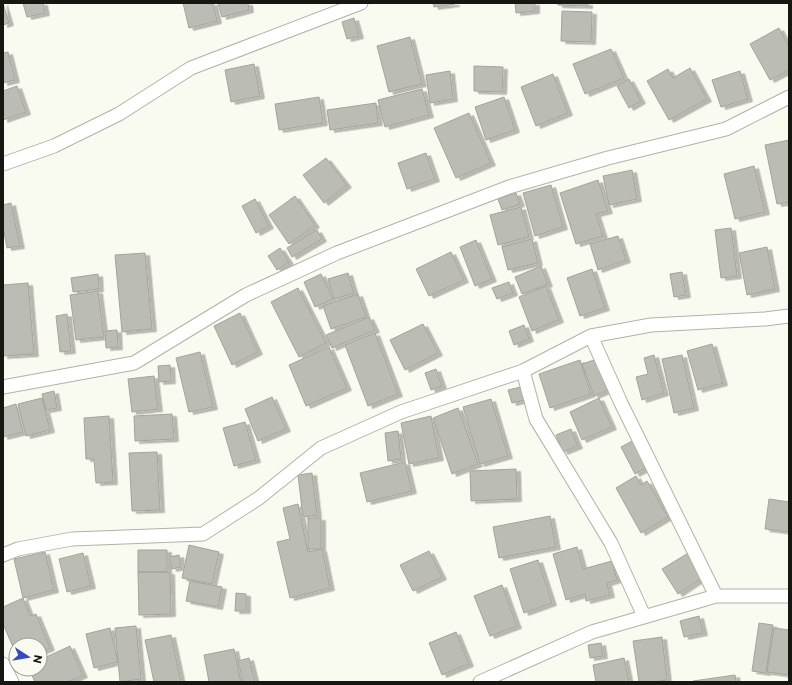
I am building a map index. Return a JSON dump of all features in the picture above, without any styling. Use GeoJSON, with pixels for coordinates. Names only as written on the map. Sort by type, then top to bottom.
{"type":"FeatureCollection","features":[{"type":"Feature","properties":{"kind":"street"},"geometry":{"type":"LineString","coordinates":[[3,164],[54,146],[120,114],[191,68],[361,3]]}},
{"type":"Feature","properties":{"kind":"street"},"geometry":{"type":"LineString","coordinates":[[3,387],[134,363],[246,295],[337,253],[508,187],[608,158],[726,129],[789,97]]}},
{"type":"Feature","properties":{"kind":"street"},"geometry":{"type":"LineString","coordinates":[[3,555],[18,549],[72,539],[203,534],[259,498],[322,448],[401,412],[523,371],[591,336],[651,325],[765,319],[789,316]]}},
{"type":"Feature","properties":{"kind":"street"},"geometry":{"type":"LineString","coordinates":[[591,336],[621,402],[716,596]]}},
{"type":"Feature","properties":{"kind":"street"},"geometry":{"type":"LineString","coordinates":[[523,371],[536,419],[611,543],[644,616]]}},
{"type":"Feature","properties":{"kind":"street"},"geometry":{"type":"LineString","coordinates":[[480,682],[592,632],[644,616],[716,596],[789,596]]}},
{"type":"Feature","properties":{"kind":"street"},"geometry":{"type":"LineString","coordinates":[[3,664],[12,682]]}},
{"type":"Feature","properties":{"kind":"building"},"geometry":{"type":"Polygon","coordinates":[[[3,3],[9,23],[3,25],[3,3]]]}},
{"type":"Feature","properties":{"kind":"building"},"geometry":{"type":"Polygon","coordinates":[[[23,3],[43,3],[45,13],[27,17],[23,3]]]}},
{"type":"Feature","properties":{"kind":"building"},"geometry":{"type":"Polygon","coordinates":[[[183,3],[213,3],[217,21],[189,28],[183,3]]]}},
{"type":"Feature","properties":{"kind":"building"},"geometry":{"type":"Polygon","coordinates":[[[218,3],[248,3],[249,10],[222,17],[218,3]]]}},
{"type":"Feature","properties":{"kind":"building"},"geometry":{"type":"Polygon","coordinates":[[[433,3],[455,3],[455,4],[434,7],[433,3]]]}},
{"type":"Feature","properties":{"kind":"building"},"geometry":{"type":"Polygon","coordinates":[[[515,3],[535,3],[535,11],[516,13],[515,3]]]}},
{"type":"Feature","properties":{"kind":"building"},"geometry":{"type":"Polygon","coordinates":[[[558,3],[588,3],[588,6],[558,5],[558,3]]]}},
{"type":"Feature","properties":{"kind":"building"},"geometry":{"type":"Polygon","coordinates":[[[562,11],[592,12],[591,42],[561,41],[562,11]]]}},
{"type":"Feature","properties":{"kind":"building"},"geometry":{"type":"Polygon","coordinates":[[[354,18],[359,36],[347,39],[342,22],[354,18]]]}},
{"type":"Feature","properties":{"kind":"building"},"geometry":{"type":"Polygon","coordinates":[[[779,28],[789,47],[789,70],[770,80],[750,44],[779,28]]]}},
{"type":"Feature","properties":{"kind":"building"},"geometry":{"type":"Polygon","coordinates":[[[410,37],[422,84],[389,92],[377,46],[410,37]]]}},
{"type":"Feature","properties":{"kind":"building"},"geometry":{"type":"Polygon","coordinates":[[[611,49],[624,78],[585,94],[573,64],[611,49]]]}},
{"type":"Feature","properties":{"kind":"building"},"geometry":{"type":"Polygon","coordinates":[[[8,52],[15,80],[3,83],[3,53],[8,52]]]}},
{"type":"Feature","properties":{"kind":"building"},"geometry":{"type":"Polygon","coordinates":[[[254,64],[260,96],[231,102],[225,70],[254,64]]]}},
{"type":"Feature","properties":{"kind":"building"},"geometry":{"type":"Polygon","coordinates":[[[474,66],[503,67],[502,92],[474,91],[474,66]]]}},
{"type":"Feature","properties":{"kind":"building"},"geometry":{"type":"Polygon","coordinates":[[[690,68],[707,99],[669,120],[647,81],[668,69],[673,78],[690,68]]]}},
{"type":"Feature","properties":{"kind":"building"},"geometry":{"type":"Polygon","coordinates":[[[450,71],[453,99],[430,103],[426,75],[450,71]]]}},
{"type":"Feature","properties":{"kind":"building"},"geometry":{"type":"Polygon","coordinates":[[[740,71],[748,99],[721,107],[712,80],[740,71]]]}},
{"type":"Feature","properties":{"kind":"building"},"geometry":{"type":"Polygon","coordinates":[[[553,74],[568,113],[536,126],[521,87],[553,74]]]}},
{"type":"Feature","properties":{"kind":"building"},"geometry":{"type":"Polygon","coordinates":[[[629,79],[641,101],[629,108],[617,86],[629,79]]]}},
{"type":"Feature","properties":{"kind":"building"},"geometry":{"type":"Polygon","coordinates":[[[17,86],[26,112],[3,120],[3,91],[17,86]]]}},
{"type":"Feature","properties":{"kind":"building"},"geometry":{"type":"Polygon","coordinates":[[[422,89],[429,115],[385,127],[378,100],[422,89]]]}},
{"type":"Feature","properties":{"kind":"building"},"geometry":{"type":"Polygon","coordinates":[[[319,97],[323,123],[279,130],[275,104],[319,97]]]}},
{"type":"Feature","properties":{"kind":"building"},"geometry":{"type":"Polygon","coordinates":[[[504,97],[515,130],[486,140],[475,107],[504,97]]]}},
{"type":"Feature","properties":{"kind":"building"},"geometry":{"type":"Polygon","coordinates":[[[376,103],[378,123],[330,130],[327,110],[376,103]]]}},
{"type":"Feature","properties":{"kind":"building"},"geometry":{"type":"Polygon","coordinates":[[[469,113],[491,163],[456,178],[434,128],[469,113]]]}},
{"type":"Feature","properties":{"kind":"building"},"geometry":{"type":"Polygon","coordinates":[[[789,140],[789,202],[777,204],[765,145],[789,140]]]}},
{"type":"Feature","properties":{"kind":"building"},"geometry":{"type":"Polygon","coordinates":[[[426,153],[435,179],[407,189],[398,163],[426,153]]]}},
{"type":"Feature","properties":{"kind":"building"},"geometry":{"type":"Polygon","coordinates":[[[326,158],[347,185],[324,203],[303,175],[326,158]]]}},
{"type":"Feature","properties":{"kind":"building"},"geometry":{"type":"Polygon","coordinates":[[[754,166],[765,212],[735,219],[724,174],[754,166]]]}},
{"type":"Feature","properties":{"kind":"building"},"geometry":{"type":"Polygon","coordinates":[[[632,170],[637,199],[609,205],[603,176],[632,170]]]}},
{"type":"Feature","properties":{"kind":"building"},"geometry":{"type":"Polygon","coordinates":[[[598,180],[608,211],[596,214],[603,236],[576,244],[560,193],[598,180]]]}},
{"type":"Feature","properties":{"kind":"building"},"geometry":{"type":"Polygon","coordinates":[[[551,185],[563,227],[535,236],[523,193],[551,185]]]}},
{"type":"Feature","properties":{"kind":"building"},"geometry":{"type":"Polygon","coordinates":[[[516,193],[520,204],[502,210],[498,199],[516,193]]]}},
{"type":"Feature","properties":{"kind":"building"},"geometry":{"type":"Polygon","coordinates":[[[295,196],[315,225],[289,244],[269,215],[295,196]]]}},
{"type":"Feature","properties":{"kind":"building"},"geometry":{"type":"Polygon","coordinates":[[[255,199],[269,226],[256,233],[242,206],[255,199]]]}},
{"type":"Feature","properties":{"kind":"building"},"geometry":{"type":"Polygon","coordinates":[[[11,203],[20,246],[7,248],[3,227],[3,205],[11,203]]]}},
{"type":"Feature","properties":{"kind":"building"},"geometry":{"type":"Polygon","coordinates":[[[521,207],[529,237],[498,245],[490,215],[521,207]]]}},
{"type":"Feature","properties":{"kind":"building"},"geometry":{"type":"Polygon","coordinates":[[[731,228],[737,276],[721,278],[715,230],[731,228]]]}},
{"type":"Feature","properties":{"kind":"building"},"geometry":{"type":"Polygon","coordinates":[[[317,230],[322,239],[292,257],[287,248],[317,230]]]}},
{"type":"Feature","properties":{"kind":"building"},"geometry":{"type":"Polygon","coordinates":[[[618,236],[626,260],[598,270],[590,244],[618,236]]]}},
{"type":"Feature","properties":{"kind":"building"},"geometry":{"type":"Polygon","coordinates":[[[532,239],[538,263],[508,270],[502,247],[532,239]]]}},
{"type":"Feature","properties":{"kind":"building"},"geometry":{"type":"Polygon","coordinates":[[[476,240],[492,279],[475,286],[460,247],[476,240]]]}},
{"type":"Feature","properties":{"kind":"building"},"geometry":{"type":"Polygon","coordinates":[[[767,247],[775,289],[747,295],[739,253],[767,247]]]}},
{"type":"Feature","properties":{"kind":"building"},"geometry":{"type":"Polygon","coordinates":[[[280,248],[289,262],[277,270],[268,256],[280,248]]]}},
{"type":"Feature","properties":{"kind":"building"},"geometry":{"type":"Polygon","coordinates":[[[451,252],[464,280],[429,296],[416,269],[451,252]]]}},
{"type":"Feature","properties":{"kind":"building"},"geometry":{"type":"Polygon","coordinates":[[[145,253],[152,329],[122,332],[115,255],[145,253]]]}},
{"type":"Feature","properties":{"kind":"building"},"geometry":{"type":"Polygon","coordinates":[[[541,266],[548,284],[522,294],[515,277],[541,266]]]}},
{"type":"Feature","properties":{"kind":"building"},"geometry":{"type":"Polygon","coordinates":[[[592,269],[605,308],[580,316],[567,278],[592,269]]]}},
{"type":"Feature","properties":{"kind":"building"},"geometry":{"type":"Polygon","coordinates":[[[682,272],[686,295],[674,297],[670,274],[682,272]]]}},
{"type":"Feature","properties":{"kind":"building"},"geometry":{"type":"Polygon","coordinates":[[[348,273],[354,293],[334,299],[328,279],[348,273]]]}},
{"type":"Feature","properties":{"kind":"building"},"geometry":{"type":"Polygon","coordinates":[[[98,274],[99,289],[73,292],[71,278],[98,274]]]}},
{"type":"Feature","properties":{"kind":"building"},"geometry":{"type":"Polygon","coordinates":[[[321,274],[333,299],[315,307],[304,282],[321,274]]]}},
{"type":"Feature","properties":{"kind":"building"},"geometry":{"type":"Polygon","coordinates":[[[509,282],[513,293],[497,299],[492,288],[509,282]]]}},
{"type":"Feature","properties":{"kind":"building"},"geometry":{"type":"Polygon","coordinates":[[[28,283],[34,354],[3,356],[3,285],[28,283]]]}},
{"type":"Feature","properties":{"kind":"building"},"geometry":{"type":"Polygon","coordinates":[[[546,286],[559,320],[532,331],[519,297],[546,286]]]}},
{"type":"Feature","properties":{"kind":"building"},"geometry":{"type":"Polygon","coordinates":[[[298,288],[326,343],[299,357],[271,302],[298,288]]]}},
{"type":"Feature","properties":{"kind":"building"},"geometry":{"type":"Polygon","coordinates":[[[98,291],[104,337],[76,340],[70,295],[98,291]]]}},
{"type":"Feature","properties":{"kind":"building"},"geometry":{"type":"Polygon","coordinates":[[[358,294],[366,317],[331,329],[323,306],[358,294]]]}},
{"type":"Feature","properties":{"kind":"building"},"geometry":{"type":"Polygon","coordinates":[[[240,313],[258,352],[232,365],[214,326],[240,313]]]}},
{"type":"Feature","properties":{"kind":"building"},"geometry":{"type":"Polygon","coordinates":[[[67,314],[71,351],[60,352],[56,316],[67,314]]]}},
{"type":"Feature","properties":{"kind":"building"},"geometry":{"type":"Polygon","coordinates":[[[369,317],[375,330],[332,348],[326,335],[369,317]]]}},
{"type":"Feature","properties":{"kind":"building"},"geometry":{"type":"Polygon","coordinates":[[[423,324],[438,353],[405,370],[390,340],[423,324]]]}},
{"type":"Feature","properties":{"kind":"building"},"geometry":{"type":"Polygon","coordinates":[[[524,325],[529,339],[514,345],[509,331],[524,325]]]}},
{"type":"Feature","properties":{"kind":"building"},"geometry":{"type":"Polygon","coordinates":[[[117,330],[118,347],[106,348],[105,331],[117,330]]]}},
{"type":"Feature","properties":{"kind":"building"},"geometry":{"type":"Polygon","coordinates":[[[375,333],[398,394],[368,406],[345,345],[375,333]]]}},
{"type":"Feature","properties":{"kind":"building"},"geometry":{"type":"Polygon","coordinates":[[[712,344],[723,383],[698,390],[687,351],[712,344]]]}},
{"type":"Feature","properties":{"kind":"building"},"geometry":{"type":"Polygon","coordinates":[[[329,347],[347,388],[306,406],[289,365],[329,347]]]}},
{"type":"Feature","properties":{"kind":"building"},"geometry":{"type":"Polygon","coordinates":[[[200,352],[213,407],[189,412],[176,358],[200,352]]]}},
{"type":"Feature","properties":{"kind":"building"},"geometry":{"type":"Polygon","coordinates":[[[654,355],[664,393],[642,400],[636,377],[648,374],[644,358],[654,355]]]}},
{"type":"Feature","properties":{"kind":"building"},"geometry":{"type":"Polygon","coordinates":[[[682,355],[694,408],[674,413],[662,359],[682,355]]]}},
{"type":"Feature","properties":{"kind":"building"},"geometry":{"type":"Polygon","coordinates":[[[597,359],[608,390],[594,396],[582,364],[597,359]]]}},
{"type":"Feature","properties":{"kind":"building"},"geometry":{"type":"Polygon","coordinates":[[[580,360],[591,394],[550,408],[539,374],[580,360]]]}},
{"type":"Feature","properties":{"kind":"building"},"geometry":{"type":"Polygon","coordinates":[[[170,365],[171,381],[159,382],[158,366],[170,365]]]}},
{"type":"Feature","properties":{"kind":"building"},"geometry":{"type":"Polygon","coordinates":[[[436,369],[442,386],[431,390],[425,373],[436,369]]]}},
{"type":"Feature","properties":{"kind":"building"},"geometry":{"type":"Polygon","coordinates":[[[154,376],[158,409],[132,412],[128,379],[154,376]]]}},
{"type":"Feature","properties":{"kind":"building"},"geometry":{"type":"Polygon","coordinates":[[[521,387],[524,400],[512,403],[508,390],[521,387]]]}},
{"type":"Feature","properties":{"kind":"building"},"geometry":{"type":"Polygon","coordinates":[[[54,391],[57,408],[46,410],[42,394],[54,391]]]}},
{"type":"Feature","properties":{"kind":"building"},"geometry":{"type":"Polygon","coordinates":[[[272,397],[286,429],[258,441],[245,409],[272,397]]]}},
{"type":"Feature","properties":{"kind":"building"},"geometry":{"type":"Polygon","coordinates":[[[42,398],[50,430],[26,436],[18,404],[42,398]]]}},
{"type":"Feature","properties":{"kind":"building"},"geometry":{"type":"Polygon","coordinates":[[[599,398],[612,427],[582,440],[570,412],[599,398]]]}},
{"type":"Feature","properties":{"kind":"building"},"geometry":{"type":"Polygon","coordinates":[[[491,399],[508,456],[480,464],[463,407],[491,399]]]}},
{"type":"Feature","properties":{"kind":"building"},"geometry":{"type":"Polygon","coordinates":[[[16,404],[23,432],[3,437],[3,408],[16,404]]]}},
{"type":"Feature","properties":{"kind":"building"},"geometry":{"type":"Polygon","coordinates":[[[458,408],[478,464],[452,474],[433,418],[458,408]]]}},
{"type":"Feature","properties":{"kind":"building"},"geometry":{"type":"Polygon","coordinates":[[[172,414],[174,439],[135,441],[134,416],[172,414]]]}},
{"type":"Feature","properties":{"kind":"building"},"geometry":{"type":"Polygon","coordinates":[[[109,416],[113,482],[96,483],[94,459],[86,459],[84,418],[109,416]]]}},
{"type":"Feature","properties":{"kind":"building"},"geometry":{"type":"Polygon","coordinates":[[[431,416],[439,458],[409,464],[401,423],[431,416]]]}},
{"type":"Feature","properties":{"kind":"building"},"geometry":{"type":"Polygon","coordinates":[[[245,422],[256,460],[234,466],[223,428],[245,422]]]}},
{"type":"Feature","properties":{"kind":"building"},"geometry":{"type":"Polygon","coordinates":[[[571,429],[578,446],[563,452],[556,435],[571,429]]]}},
{"type":"Feature","properties":{"kind":"building"},"geometry":{"type":"Polygon","coordinates":[[[398,431],[401,459],[388,461],[385,433],[398,431]]]}},
{"type":"Feature","properties":{"kind":"building"},"geometry":{"type":"Polygon","coordinates":[[[636,439],[650,466],[635,474],[621,447],[636,439]]]}},
{"type":"Feature","properties":{"kind":"building"},"geometry":{"type":"Polygon","coordinates":[[[157,452],[160,510],[132,511],[129,453],[157,452]]]}},
{"type":"Feature","properties":{"kind":"building"},"geometry":{"type":"Polygon","coordinates":[[[405,462],[412,491],[367,502],[360,473],[405,462]]]}},
{"type":"Feature","properties":{"kind":"building"},"geometry":{"type":"Polygon","coordinates":[[[516,469],[517,499],[471,501],[470,471],[516,469]]]}},
{"type":"Feature","properties":{"kind":"building"},"geometry":{"type":"Polygon","coordinates":[[[312,473],[317,515],[303,517],[298,475],[312,473]]]}},
{"type":"Feature","properties":{"kind":"building"},"geometry":{"type":"Polygon","coordinates":[[[636,476],[641,485],[647,481],[668,517],[641,533],[616,488],[636,476]]]}},
{"type":"Feature","properties":{"kind":"building"},"geometry":{"type":"Polygon","coordinates":[[[769,499],[789,502],[789,532],[765,529],[769,499]]]}},
{"type":"Feature","properties":{"kind":"building"},"geometry":{"type":"Polygon","coordinates":[[[298,504],[308,552],[322,549],[330,588],[290,598],[277,542],[290,539],[283,508],[298,504]]]}},
{"type":"Feature","properties":{"kind":"building"},"geometry":{"type":"Polygon","coordinates":[[[550,516],[556,547],[499,558],[493,527],[550,516]]]}},
{"type":"Feature","properties":{"kind":"building"},"geometry":{"type":"Polygon","coordinates":[[[308,518],[321,518],[321,549],[308,549],[308,518]]]}},
{"type":"Feature","properties":{"kind":"building"},"geometry":{"type":"Polygon","coordinates":[[[189,545],[219,552],[212,584],[182,578],[189,545]]]}},
{"type":"Feature","properties":{"kind":"building"},"geometry":{"type":"Polygon","coordinates":[[[577,547],[583,569],[612,561],[617,580],[607,583],[610,595],[586,601],[585,594],[566,600],[553,554],[577,547]]]}},
{"type":"Feature","properties":{"kind":"building"},"geometry":{"type":"Polygon","coordinates":[[[138,550],[167,550],[167,572],[138,572],[138,550]]]}},
{"type":"Feature","properties":{"kind":"building"},"geometry":{"type":"Polygon","coordinates":[[[429,551],[442,577],[413,591],[400,565],[429,551]]]}},
{"type":"Feature","properties":{"kind":"building"},"geometry":{"type":"Polygon","coordinates":[[[45,552],[54,590],[23,598],[14,559],[45,552]]]}},
{"type":"Feature","properties":{"kind":"building"},"geometry":{"type":"Polygon","coordinates":[[[690,552],[705,576],[678,594],[662,569],[690,552]]]}},
{"type":"Feature","properties":{"kind":"building"},"geometry":{"type":"Polygon","coordinates":[[[83,553],[91,586],[67,592],[59,559],[83,553]]]}},
{"type":"Feature","properties":{"kind":"building"},"geometry":{"type":"Polygon","coordinates":[[[179,555],[181,567],[172,569],[169,557],[179,555]]]}},
{"type":"Feature","properties":{"kind":"building"},"geometry":{"type":"Polygon","coordinates":[[[538,560],[552,603],[524,613],[510,569],[538,560]]]}},
{"type":"Feature","properties":{"kind":"building"},"geometry":{"type":"Polygon","coordinates":[[[138,572],[170,572],[171,614],[139,615],[138,572]]]}},
{"type":"Feature","properties":{"kind":"building"},"geometry":{"type":"Polygon","coordinates":[[[190,581],[222,587],[218,607],[186,601],[190,581]]]}},
{"type":"Feature","properties":{"kind":"building"},"geometry":{"type":"Polygon","coordinates":[[[502,585],[517,626],[490,636],[474,596],[502,585]]]}},
{"type":"Feature","properties":{"kind":"building"},"geometry":{"type":"Polygon","coordinates":[[[236,593],[246,594],[246,611],[235,611],[236,593]]]}},
{"type":"Feature","properties":{"kind":"building"},"geometry":{"type":"Polygon","coordinates":[[[23,598],[30,616],[36,614],[45,637],[9,637],[3,624],[3,607],[23,598]]]}},
{"type":"Feature","properties":{"kind":"building"},"geometry":{"type":"Polygon","coordinates":[[[699,616],[703,633],[684,637],[680,621],[699,616]]]}},
{"type":"Feature","properties":{"kind":"building"},"geometry":{"type":"Polygon","coordinates":[[[759,623],[773,625],[766,673],[752,671],[759,623]]]}},
{"type":"Feature","properties":{"kind":"building"},"geometry":{"type":"Polygon","coordinates":[[[136,626],[141,679],[120,682],[115,628],[136,626]]]}},
{"type":"Feature","properties":{"kind":"building"},"geometry":{"type":"Polygon","coordinates":[[[110,628],[118,662],[94,668],[86,634],[110,628]]]}},
{"type":"Feature","properties":{"kind":"building"},"geometry":{"type":"Polygon","coordinates":[[[774,628],[789,630],[789,675],[767,672],[774,628]]]}},
{"type":"Feature","properties":{"kind":"building"},"geometry":{"type":"Polygon","coordinates":[[[456,632],[469,664],[442,675],[429,643],[456,632]]]}},
{"type":"Feature","properties":{"kind":"building"},"geometry":{"type":"Polygon","coordinates":[[[171,635],[181,682],[154,682],[145,640],[171,635]]]}},
{"type":"Feature","properties":{"kind":"building"},"geometry":{"type":"Polygon","coordinates":[[[662,637],[667,680],[639,682],[633,641],[662,637]]]}},
{"type":"Feature","properties":{"kind":"building"},"geometry":{"type":"Polygon","coordinates":[[[601,643],[603,656],[590,658],[588,645],[601,643]]]}},
{"type":"Feature","properties":{"kind":"building"},"geometry":{"type":"Polygon","coordinates":[[[70,646],[83,675],[68,682],[35,682],[33,677],[48,677],[48,656],[70,646]]]}},
{"type":"Feature","properties":{"kind":"building"},"geometry":{"type":"Polygon","coordinates":[[[234,649],[241,682],[209,682],[204,655],[234,649]]]}},
{"type":"Feature","properties":{"kind":"building"},"geometry":{"type":"Polygon","coordinates":[[[249,658],[255,682],[243,682],[238,661],[249,658]]]}},
{"type":"Feature","properties":{"kind":"building"},"geometry":{"type":"Polygon","coordinates":[[[624,658],[629,682],[596,682],[593,665],[624,658]]]}},
{"type":"Feature","properties":{"kind":"building"},"geometry":{"type":"Polygon","coordinates":[[[735,675],[736,682],[693,682],[693,681],[735,675]]]}}]}
